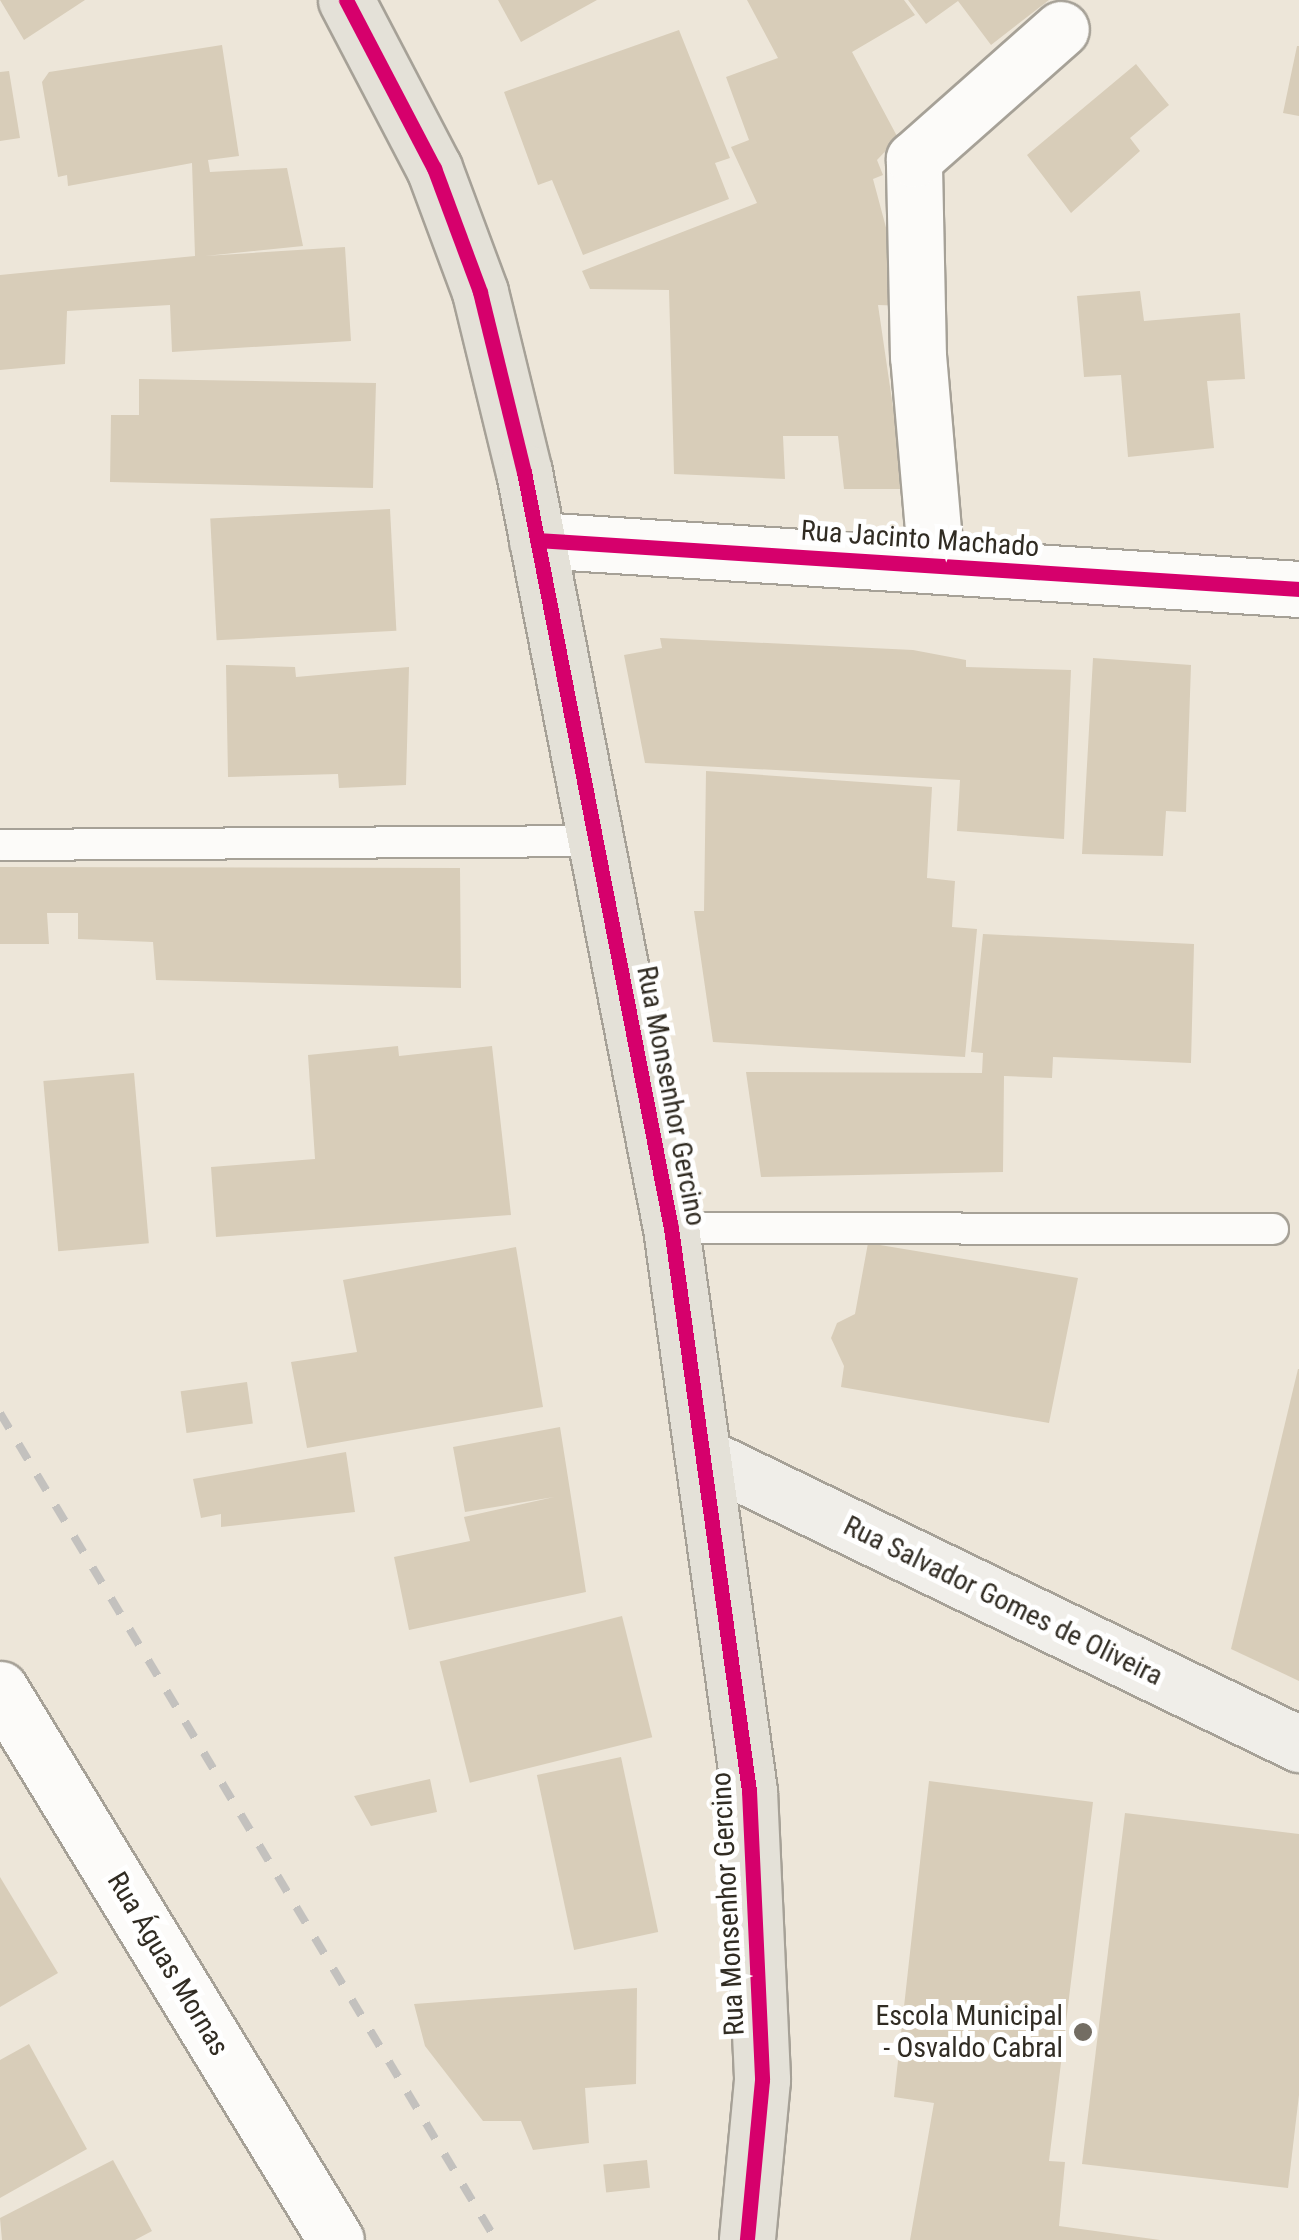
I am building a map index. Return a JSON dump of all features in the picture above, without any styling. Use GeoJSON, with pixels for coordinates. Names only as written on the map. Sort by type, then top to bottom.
{"type":"FeatureCollection","features":[{"type":"Feature","properties":{"kind":"main road","name":"Rua Monsenhor Gercino"},"geometry":{"type":"LineString","coordinates":[[346,0],[434,168],[480,292],[537,540],[671,1228],[708,1458],[762,1963],[747,2240]]}},
{"type":"Feature","properties":{"kind":"street"},"geometry":{"type":"LineString","coordinates":[[936,566],[918,358],[914,159],[1062,29]]}},
{"type":"Feature","properties":{"kind":"street","name":"Rua Jacinto Machado"},"geometry":{"type":"LineString","coordinates":[[537,540],[1299,588]]}},
{"type":"Feature","properties":{"kind":"street","name":"Rua Salvador Gomes de Oliveira"},"geometry":{"type":"LineString","coordinates":[[708,1458],[1299,1744]]}},
{"type":"Feature","properties":{"kind":"street","name":"Rua Águas Mornas"},"geometry":{"type":"LineString","coordinates":[[0,1689],[336,2240]]}},
{"type":"Feature","properties":{"kind":"lane"},"geometry":{"type":"LineString","coordinates":[[0,844],[597,841]]}},
{"type":"Feature","properties":{"kind":"lane"},"geometry":{"type":"LineString","coordinates":[[671,1228],[1273,1229]]}},
{"type":"Feature","properties":{"kind":"building"},"geometry":{"type":"Polygon","coordinates":[[[0,0],[85,0],[24,40],[0,0]]]}},
{"type":"Feature","properties":{"kind":"building"},"geometry":{"type":"Polygon","coordinates":[[[498,0],[597,0],[521,42],[498,0]]]}},
{"type":"Feature","properties":{"kind":"building"},"geometry":{"type":"Polygon","coordinates":[[[747,0],[904,0],[915,15],[852,52],[898,138],[877,160],[883,175],[873,179],[907,306],[878,305],[905,489],[844,489],[838,436],[783,436],[785,479],[674,474],[669,290],[590,289],[582,271],[757,203],[731,147],[749,140],[726,77],[778,58],[747,0]]]}},
{"type":"Feature","properties":{"kind":"building"},"geometry":{"type":"Polygon","coordinates":[[[908,0],[1049,0],[991,45],[958,1],[926,24],[908,0]]]}},
{"type":"Feature","properties":{"kind":"building"},"geometry":{"type":"Polygon","coordinates":[[[679,30],[730,158],[715,163],[729,199],[583,255],[552,180],[538,185],[504,92],[679,30]]]}},
{"type":"Feature","properties":{"kind":"building"},"geometry":{"type":"Polygon","coordinates":[[[222,45],[239,156],[208,160],[210,172],[287,168],[303,246],[205,256],[345,247],[351,341],[172,352],[170,305],[67,311],[65,364],[0,370],[0,275],[195,256],[192,163],[68,186],[67,175],[58,177],[42,82],[49,72],[222,45]]]}},
{"type":"Feature","properties":{"kind":"building"},"geometry":{"type":"Polygon","coordinates":[[[1299,46],[1299,116],[1283,113],[1299,46]]]}},
{"type":"Feature","properties":{"kind":"building"},"geometry":{"type":"Polygon","coordinates":[[[1136,64],[1169,105],[1130,138],[1140,151],[1071,213],[1027,155],[1136,64]]]}},
{"type":"Feature","properties":{"kind":"building"},"geometry":{"type":"Polygon","coordinates":[[[9,71],[20,138],[0,141],[0,72],[9,71]]]}},
{"type":"Feature","properties":{"kind":"building"},"geometry":{"type":"Polygon","coordinates":[[[1140,291],[1144,321],[1240,313],[1245,379],[1207,381],[1214,448],[1128,457],[1121,375],[1084,377],[1077,296],[1140,291]]]}},
{"type":"Feature","properties":{"kind":"building"},"geometry":{"type":"Polygon","coordinates":[[[139,379],[376,383],[373,488],[110,482],[111,415],[139,415],[139,379]]]}},
{"type":"Feature","properties":{"kind":"building"},"geometry":{"type":"Polygon","coordinates":[[[390,509],[396,631],[217,640],[210,518],[390,509]]]}},
{"type":"Feature","properties":{"kind":"building"},"geometry":{"type":"Polygon","coordinates":[[[660,638],[913,650],[966,660],[966,667],[1071,670],[1064,839],[957,831],[960,780],[645,763],[624,655],[662,648],[660,638]]]}},
{"type":"Feature","properties":{"kind":"building"},"geometry":{"type":"Polygon","coordinates":[[[1093,658],[1191,665],[1186,812],[1166,811],[1163,856],[1082,854],[1093,658]]]}},
{"type":"Feature","properties":{"kind":"building"},"geometry":{"type":"Polygon","coordinates":[[[226,665],[295,667],[296,677],[409,667],[406,785],[339,788],[338,774],[228,777],[226,665]]]}},
{"type":"Feature","properties":{"kind":"building"},"geometry":{"type":"Polygon","coordinates":[[[706,771],[932,787],[927,878],[955,881],[952,927],[977,929],[965,1057],[713,1042],[694,911],[704,911],[706,771]]]}},
{"type":"Feature","properties":{"kind":"building"},"geometry":{"type":"Polygon","coordinates":[[[0,867],[460,868],[461,988],[156,980],[153,942],[78,939],[78,913],[47,913],[49,944],[0,944],[0,867]]]}},
{"type":"Feature","properties":{"kind":"building"},"geometry":{"type":"Polygon","coordinates":[[[983,934],[1194,944],[1191,1063],[1053,1057],[1052,1078],[1004,1076],[1003,1172],[761,1177],[746,1072],[982,1073],[983,1053],[971,1052],[983,934]]]}},
{"type":"Feature","properties":{"kind":"building"},"geometry":{"type":"Polygon","coordinates":[[[398,1046],[399,1056],[492,1046],[511,1215],[216,1237],[211,1167],[315,1159],[308,1055],[398,1046]]]}},
{"type":"Feature","properties":{"kind":"building"},"geometry":{"type":"Polygon","coordinates":[[[134,1073],[149,1243],[58,1251],[43,1081],[134,1073]]]}},
{"type":"Feature","properties":{"kind":"building"},"geometry":{"type":"Polygon","coordinates":[[[868,1243],[1078,1278],[1049,1423],[841,1387],[844,1366],[831,1338],[837,1323],[855,1314],[868,1243]]]}},
{"type":"Feature","properties":{"kind":"building"},"geometry":{"type":"Polygon","coordinates":[[[516,1247],[543,1407],[307,1448],[291,1362],[357,1352],[343,1280],[516,1247]]]}},
{"type":"Feature","properties":{"kind":"building"},"geometry":{"type":"Polygon","coordinates":[[[1299,1369],[1299,1681],[1231,1649],[1299,1369]]]}},
{"type":"Feature","properties":{"kind":"building"},"geometry":{"type":"Polygon","coordinates":[[[247,1382],[253,1424],[186,1433],[181,1391],[247,1382]]]}},
{"type":"Feature","properties":{"kind":"building"},"geometry":{"type":"Polygon","coordinates":[[[560,1427],[586,1592],[409,1630],[394,1557],[470,1541],[464,1517],[554,1497],[465,1512],[453,1447],[560,1427]]]}},
{"type":"Feature","properties":{"kind":"building"},"geometry":{"type":"Polygon","coordinates":[[[346,1452],[355,1512],[221,1527],[221,1514],[201,1518],[193,1479],[346,1452]]]}},
{"type":"Feature","properties":{"kind":"building"},"geometry":{"type":"Polygon","coordinates":[[[622,1616],[652,1737],[470,1783],[440,1661],[622,1616]]]}},
{"type":"Feature","properties":{"kind":"building"},"geometry":{"type":"Polygon","coordinates":[[[621,1757],[658,1932],[574,1950],[537,1775],[621,1757]]]}},
{"type":"Feature","properties":{"kind":"building"},"geometry":{"type":"Polygon","coordinates":[[[430,1779],[437,1812],[371,1826],[354,1796],[430,1779]]]}},
{"type":"Feature","properties":{"kind":"building"},"geometry":{"type":"Polygon","coordinates":[[[929,1781],[1093,1802],[1049,2161],[1065,2162],[1059,2226],[1160,2240],[910,2240],[934,2103],[894,2097],[929,1781]]]}},
{"type":"Feature","properties":{"kind":"building"},"geometry":{"type":"Polygon","coordinates":[[[1125,1813],[1299,1834],[1299,2095],[1288,2188],[1082,2164],[1125,1813]]]}},
{"type":"Feature","properties":{"kind":"building"},"geometry":{"type":"Polygon","coordinates":[[[0,1877],[58,1973],[0,2007],[0,1877]]]}},
{"type":"Feature","properties":{"kind":"building"},"geometry":{"type":"Polygon","coordinates":[[[637,1988],[636,2084],[585,2088],[589,2143],[533,2150],[521,2121],[483,2121],[425,2046],[414,2004],[637,1988]]]}},
{"type":"Feature","properties":{"kind":"building"},"geometry":{"type":"Polygon","coordinates":[[[29,2044],[87,2149],[0,2198],[0,2060],[29,2044]]]}},
{"type":"Feature","properties":{"kind":"building"},"geometry":{"type":"Polygon","coordinates":[[[113,2160],[152,2231],[135,2240],[2,2240],[0,2218],[113,2160]]]}},
{"type":"Feature","properties":{"kind":"building"},"geometry":{"type":"Polygon","coordinates":[[[647,2160],[650,2188],[606,2192],[603,2165],[647,2160]]]}},
{"type":"Feature","properties":{"kind":"railway"},"geometry":{"type":"LineString","coordinates":[[0,1413],[496,2240]]}},
{"type":"Feature","properties":{"kind":"cycle path"},"geometry":{"type":"LineString","coordinates":[[346,0],[434,168],[480,292],[524,472],[671,1228],[749,1791],[762,2080],[747,2240]]}},
{"type":"Feature","properties":{"kind":"cycle path"},"geometry":{"type":"LineString","coordinates":[[537,540],[1299,589]]}},
{"type":"Feature","properties":{"kind":"place","name":"Escola Municipal - Osvaldo Cabral"},"geometry":{"type":"Point","coordinates":[1083,2032]}}]}
